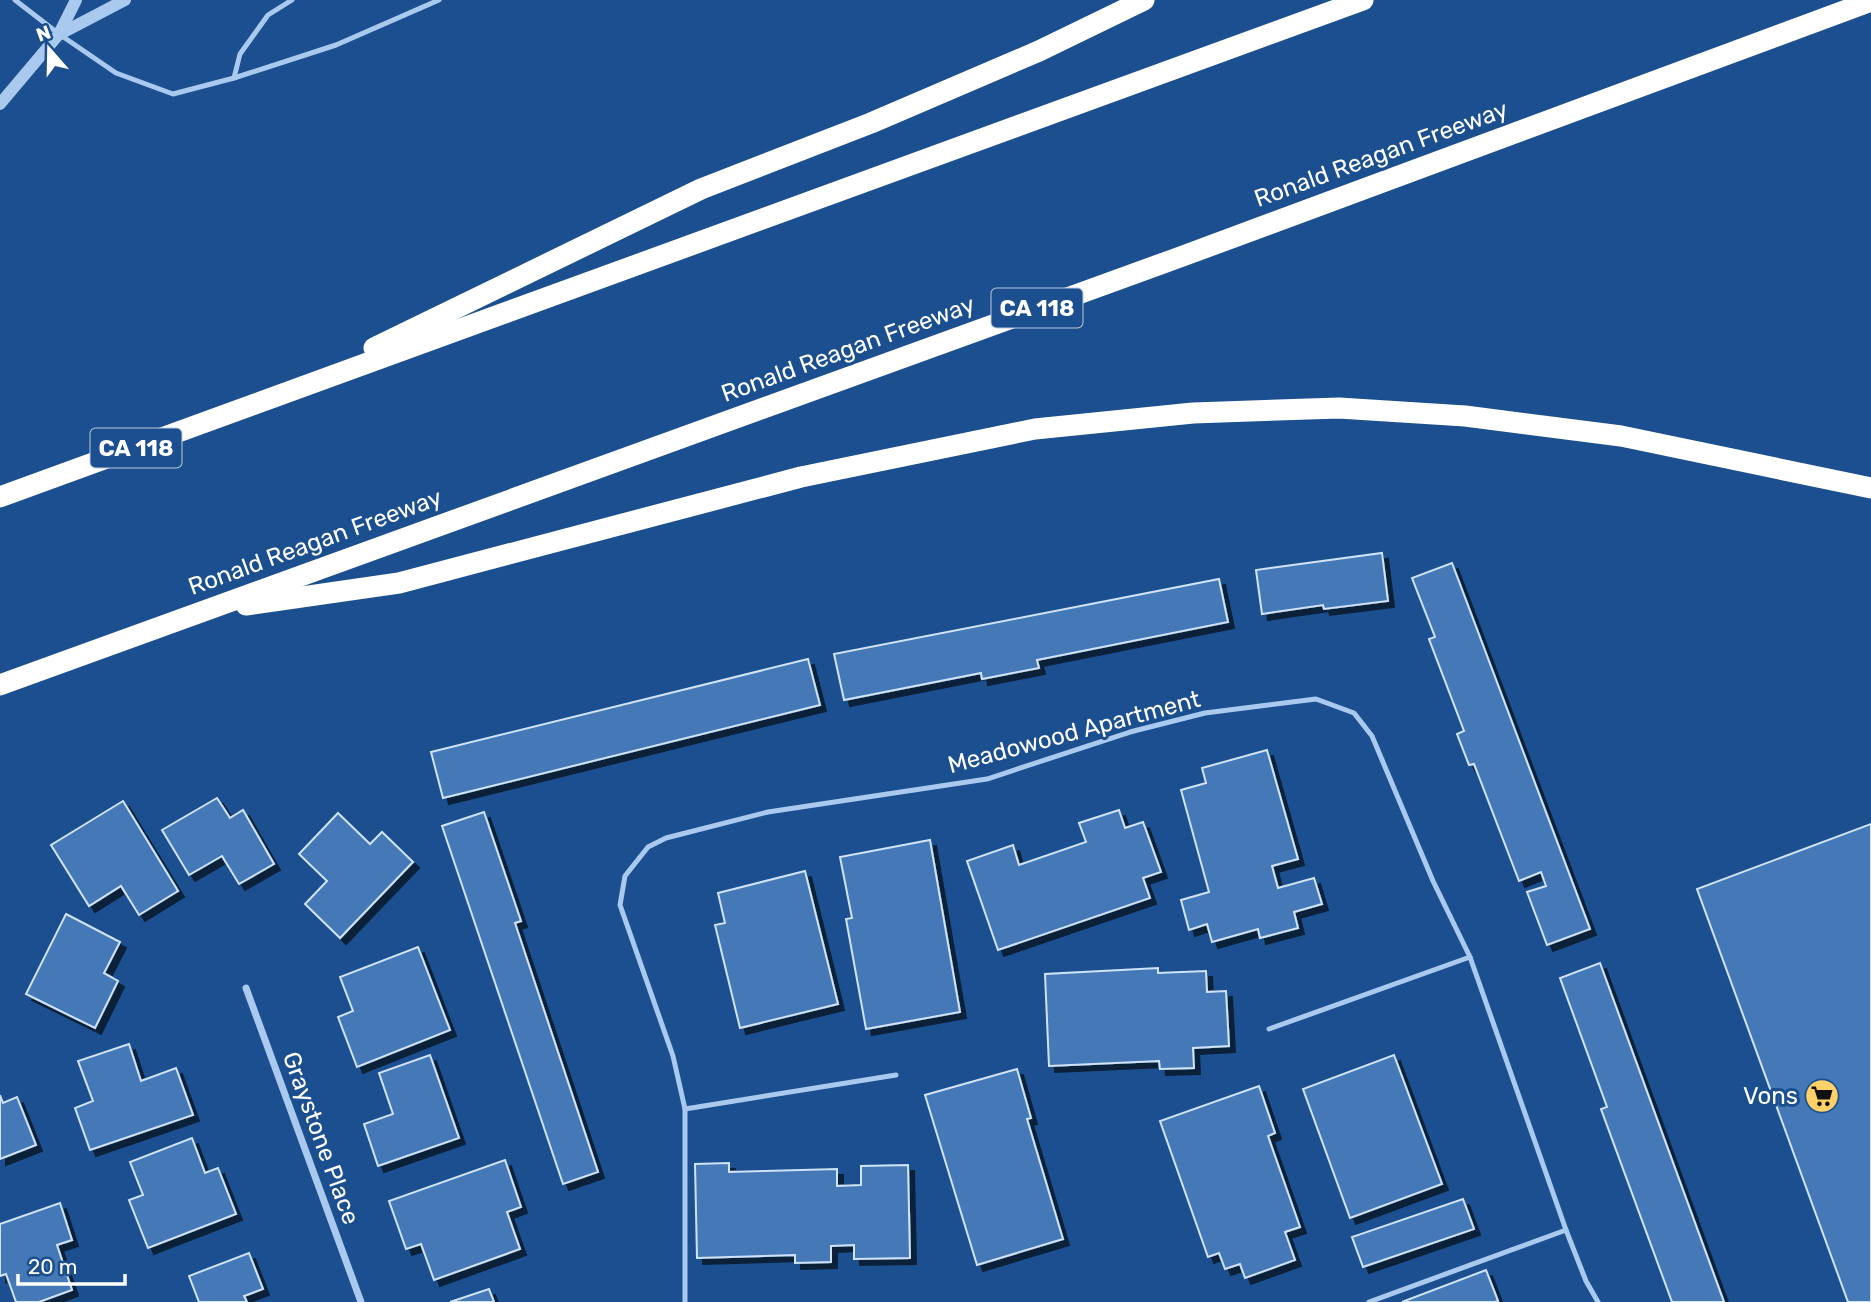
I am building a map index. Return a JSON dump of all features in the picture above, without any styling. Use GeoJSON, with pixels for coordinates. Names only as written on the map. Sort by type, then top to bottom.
{"type":"FeatureCollection","features":[{"type":"Feature","properties":{"kind":"highway"},"geometry":{"type":"LineString","coordinates":[[272,398],[701,189],[871,123],[1039,51],[1144,0]]}},
{"type":"Feature","properties":{"kind":"highway","name":"CA 118"},"geometry":{"type":"LineString","coordinates":[[0,497],[1363,0]]}},
{"type":"Feature","properties":{"kind":"highway","name":"Ronald Reagan Freeway"},"geometry":{"type":"LineString","coordinates":[[0,685],[1185,255],[1871,1]]}},
{"type":"Feature","properties":{"kind":"highway"},"geometry":{"type":"LineString","coordinates":[[202,611],[399,583],[801,477],[1035,429],[1193,413],[1339,408],[1465,416],[1621,436],[1871,488]]}},
{"type":"Feature","properties":{"kind":"street"},"geometry":{"type":"LineString","coordinates":[[0,104],[59,34],[76,0]]}},
{"type":"Feature","properties":{"kind":"street"},"geometry":{"type":"LineString","coordinates":[[59,34],[125,0]]}},
{"type":"Feature","properties":{"kind":"street","name":"Graystone Place"},"geometry":{"type":"LineString","coordinates":[[246,988],[361,1302]]}},
{"type":"Feature","properties":{"kind":"lane"},"geometry":{"type":"LineString","coordinates":[[15,0],[116,73],[173,94],[234,78],[336,45],[439,0]]}},
{"type":"Feature","properties":{"kind":"lane"},"geometry":{"type":"LineString","coordinates":[[234,78],[240,54],[268,15],[292,0]]}},
{"type":"Feature","properties":{"kind":"lane","name":"Meadowood Apartment"},"geometry":{"type":"LineString","coordinates":[[685,1302],[685,1108],[673,1056],[620,905],[625,876],[648,847],[666,838],[768,813],[987,779],[1130,732],[1205,713],[1316,699],[1354,713],[1373,736],[1433,881],[1471,957],[1566,1230],[1586,1281],[1598,1302]]}},
{"type":"Feature","properties":{"kind":"lane"},"geometry":{"type":"LineString","coordinates":[[1269,1029],[1471,957]]}},
{"type":"Feature","properties":{"kind":"lane"},"geometry":{"type":"LineString","coordinates":[[685,1108],[896,1075]]}},
{"type":"Feature","properties":{"kind":"lane"},"geometry":{"type":"LineString","coordinates":[[1369,1302],[1566,1230]]}},
{"type":"Feature","properties":{"kind":"building"},"geometry":{"type":"Polygon","coordinates":[[[1382,553],[1388,601],[1324,609],[1323,605],[1262,614],[1256,570],[1382,553]]]}},
{"type":"Feature","properties":{"kind":"building"},"geometry":{"type":"Polygon","coordinates":[[[1452,563],[1590,929],[1547,945],[1527,892],[1546,886],[1541,872],[1519,881],[1474,764],[1469,765],[1457,734],[1464,731],[1429,639],[1435,637],[1412,578],[1452,563]]]}},
{"type":"Feature","properties":{"kind":"building"},"geometry":{"type":"Polygon","coordinates":[[[1219,579],[1228,622],[1037,660],[1039,668],[982,679],[981,673],[844,700],[834,654],[1219,579]]]}},
{"type":"Feature","properties":{"kind":"building"},"geometry":{"type":"Polygon","coordinates":[[[808,659],[820,705],[443,798],[431,752],[808,659]]]}},
{"type":"Feature","properties":{"kind":"building"},"geometry":{"type":"Polygon","coordinates":[[[1267,750],[1298,859],[1272,866],[1278,888],[1314,878],[1322,904],[1294,912],[1298,928],[1260,938],[1258,929],[1212,942],[1207,924],[1189,930],[1181,900],[1209,892],[1181,790],[1206,783],[1202,768],[1267,750]]]}},
{"type":"Feature","properties":{"kind":"building"},"geometry":{"type":"Polygon","coordinates":[[[217,798],[230,818],[243,810],[274,864],[239,884],[222,856],[189,875],[162,830],[217,798]]]}},
{"type":"Feature","properties":{"kind":"building"},"geometry":{"type":"Polygon","coordinates":[[[123,801],[178,891],[139,915],[121,886],[89,906],[51,845],[123,801]]]}},
{"type":"Feature","properties":{"kind":"building"},"geometry":{"type":"Polygon","coordinates":[[[1119,810],[1125,828],[1143,822],[1161,872],[1143,878],[1150,898],[998,950],[967,861],[1013,845],[1019,865],[1086,842],[1079,823],[1119,810]]]}},
{"type":"Feature","properties":{"kind":"building"},"geometry":{"type":"Polygon","coordinates":[[[484,812],[521,921],[515,923],[598,1172],[563,1184],[442,826],[484,812]]]}},
{"type":"Feature","properties":{"kind":"building"},"geometry":{"type":"Polygon","coordinates":[[[338,813],[370,844],[382,832],[413,862],[340,938],[305,904],[327,881],[299,854],[338,813]]]}},
{"type":"Feature","properties":{"kind":"building","name":"Vons"},"geometry":{"type":"Polygon","coordinates":[[[1871,824],[1871,1302],[1848,1302],[1697,889],[1871,824]]]}},
{"type":"Feature","properties":{"kind":"building"},"geometry":{"type":"Polygon","coordinates":[[[930,840],[960,1012],[866,1029],[846,919],[852,918],[840,857],[930,840]]]}},
{"type":"Feature","properties":{"kind":"building"},"geometry":{"type":"Polygon","coordinates":[[[805,871],[838,1004],[740,1028],[715,925],[725,923],[718,893],[805,871]]]}},
{"type":"Feature","properties":{"kind":"building"},"geometry":{"type":"Polygon","coordinates":[[[66,914],[120,942],[104,973],[118,981],[95,1028],[26,994],[66,914]]]}},
{"type":"Feature","properties":{"kind":"building"},"geometry":{"type":"Polygon","coordinates":[[[418,947],[450,1030],[357,1067],[338,1017],[353,1011],[340,977],[418,947]]]}},
{"type":"Feature","properties":{"kind":"building"},"geometry":{"type":"Polygon","coordinates":[[[1600,963],[1724,1302],[1672,1302],[1601,1109],[1607,1107],[1560,978],[1600,963]]]}},
{"type":"Feature","properties":{"kind":"building"},"geometry":{"type":"Polygon","coordinates":[[[1158,968],[1158,973],[1206,971],[1207,992],[1226,991],[1229,1046],[1193,1048],[1194,1068],[1160,1069],[1159,1061],[1049,1066],[1045,974],[1158,968]]]}},
{"type":"Feature","properties":{"kind":"building"},"geometry":{"type":"Polygon","coordinates":[[[129,1044],[141,1081],[176,1068],[193,1115],[90,1150],[75,1108],[93,1101],[78,1061],[129,1044]]]}},
{"type":"Feature","properties":{"kind":"building"},"geometry":{"type":"Polygon","coordinates":[[[430,1055],[459,1138],[378,1166],[364,1124],[393,1114],[379,1073],[430,1055]]]}},
{"type":"Feature","properties":{"kind":"building"},"geometry":{"type":"Polygon","coordinates":[[[1394,1055],[1442,1184],[1350,1218],[1303,1089],[1394,1055]]]}},
{"type":"Feature","properties":{"kind":"building"},"geometry":{"type":"Polygon","coordinates":[[[1017,1069],[1031,1118],[1027,1119],[1063,1239],[977,1265],[925,1095],[1017,1069]]]}},
{"type":"Feature","properties":{"kind":"building"},"geometry":{"type":"Polygon","coordinates":[[[1259,1086],[1275,1133],[1268,1136],[1300,1227],[1285,1232],[1295,1260],[1245,1278],[1240,1264],[1225,1269],[1219,1253],[1208,1257],[1160,1121],[1259,1086]]]}},
{"type":"Feature","properties":{"kind":"building"},"geometry":{"type":"Polygon","coordinates":[[[0,1095],[3,1103],[17,1097],[36,1145],[0,1159],[0,1095]]]}},
{"type":"Feature","properties":{"kind":"building"},"geometry":{"type":"Polygon","coordinates":[[[192,1138],[205,1173],[218,1168],[236,1214],[148,1248],[129,1200],[143,1195],[130,1162],[192,1138]]]}},
{"type":"Feature","properties":{"kind":"building"},"geometry":{"type":"Polygon","coordinates":[[[505,1160],[521,1207],[507,1212],[520,1249],[434,1280],[421,1244],[406,1249],[389,1201],[505,1160]]]}},
{"type":"Feature","properties":{"kind":"building"},"geometry":{"type":"Polygon","coordinates":[[[729,1163],[729,1172],[837,1169],[837,1186],[861,1185],[861,1166],[908,1165],[910,1258],[854,1259],[854,1245],[831,1246],[831,1262],[795,1263],[795,1255],[697,1258],[695,1164],[729,1163]]]}},
{"type":"Feature","properties":{"kind":"building"},"geometry":{"type":"Polygon","coordinates":[[[1463,1199],[1474,1229],[1363,1267],[1352,1237],[1463,1199]]]}},
{"type":"Feature","properties":{"kind":"building"},"geometry":{"type":"Polygon","coordinates":[[[60,1203],[72,1240],[57,1245],[72,1290],[39,1302],[16,1302],[6,1274],[0,1276],[0,1224],[60,1203]]]}},
{"type":"Feature","properties":{"kind":"building"},"geometry":{"type":"Polygon","coordinates":[[[249,1253],[263,1289],[244,1296],[247,1302],[199,1302],[189,1276],[249,1253]]]}},
{"type":"Feature","properties":{"kind":"building"},"geometry":{"type":"Polygon","coordinates":[[[1486,1270],[1498,1301],[1402,1302],[1486,1270]]]}},
{"type":"Feature","properties":{"kind":"building"},"geometry":{"type":"Polygon","coordinates":[[[489,1289],[494,1302],[450,1302],[489,1289]]]}},
{"type":"Feature","properties":{"kind":"place","name":"Vons"},"geometry":{"type":"Point","coordinates":[1822,1096]}}]}
